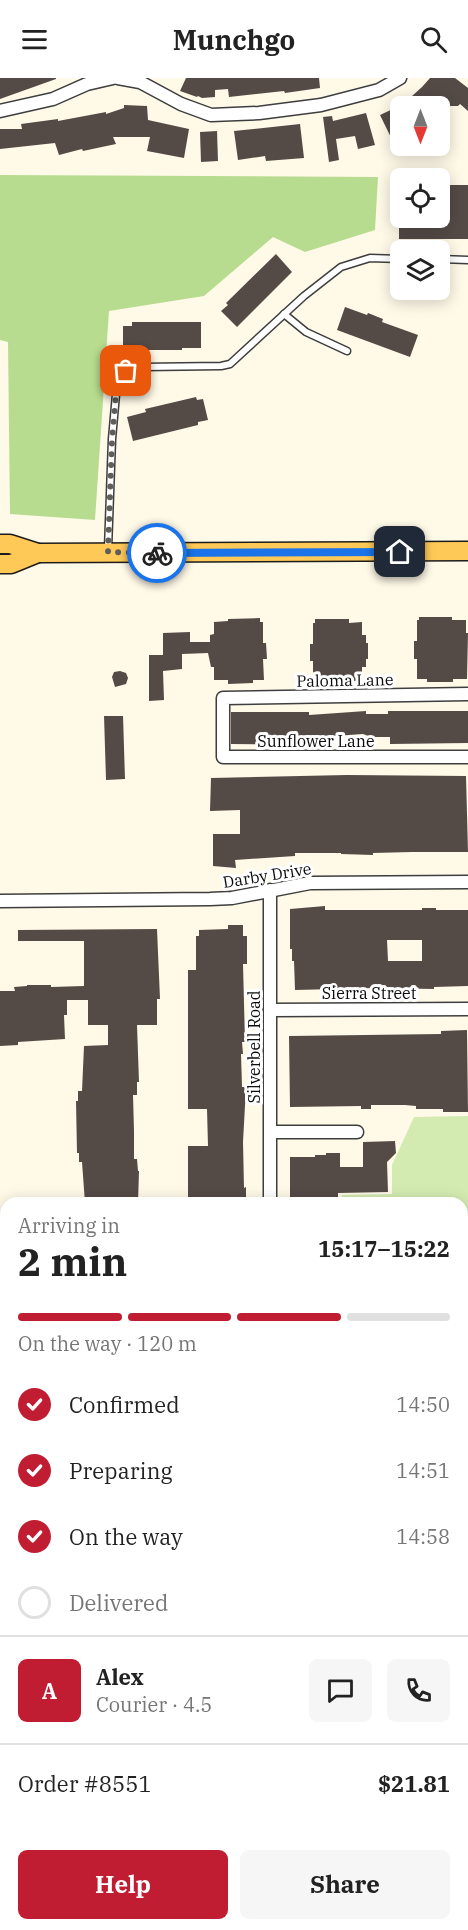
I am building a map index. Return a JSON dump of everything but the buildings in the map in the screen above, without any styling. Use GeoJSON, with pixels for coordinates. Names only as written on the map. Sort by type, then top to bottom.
{"type":"FeatureCollection","features":[{"type":"Feature","properties":{"kind":"main road"},"geometry":{"type":"LineString","coordinates":[[0,544],[10,544],[38,553],[468,551]]}},
{"type":"Feature","properties":{"kind":"main road"},"geometry":{"type":"LineString","coordinates":[[0,564],[11,564],[38,553]]}},
{"type":"Feature","properties":{"kind":"street"},"geometry":{"type":"LineString","coordinates":[[0,111],[53,99],[87,84],[113,78]]}},
{"type":"Feature","properties":{"kind":"street"},"geometry":{"type":"LineString","coordinates":[[118,78],[142,80],[181,104],[211,115],[260,113],[321,105],[379,90],[400,78]]}},
{"type":"Feature","properties":{"kind":"street","name":"Paloma Lane"},"geometry":{"type":"LineString","coordinates":[[223,699],[468,694]]}},
{"type":"Feature","properties":{"kind":"street","name":"Sunflower Lane"},"geometry":{"type":"LineString","coordinates":[[223,699],[223,757],[468,757]]}},
{"type":"Feature","properties":{"kind":"street","name":"Darby Drive"},"geometry":{"type":"LineString","coordinates":[[0,901],[210,899],[232,898],[310,883],[468,882]]}},
{"type":"Feature","properties":{"kind":"street","name":"Silverbell Road"},"geometry":{"type":"LineString","coordinates":[[270,890],[270,1197]]}},
{"type":"Feature","properties":{"kind":"street","name":"Sierra Street"},"geometry":{"type":"LineString","coordinates":[[270,1010],[468,1009]]}},
{"type":"Feature","properties":{"kind":"street"},"geometry":{"type":"LineString","coordinates":[[271,1132],[357,1132]]}},
{"type":"Feature","properties":{"kind":"lane"},"geometry":{"type":"LineString","coordinates":[[108,552],[112,440],[117,383],[126,371],[143,368],[230,364],[284,314],[341,267],[370,258],[390,259]]}},
{"type":"Feature","properties":{"kind":"lane"},"geometry":{"type":"LineString","coordinates":[[450,259],[468,260]]}},
{"type":"Feature","properties":{"kind":"lane"},"geometry":{"type":"LineString","coordinates":[[284,314],[306,332],[347,351]]}},
{"type":"Feature","properties":{"kind":"green space"},"geometry":{"type":"Polygon","coordinates":[[[0,175],[378,177],[375,230],[305,252],[273,237],[204,296],[109,311],[95,520],[10,514],[8,342],[0,340],[0,175]]]}},
{"type":"Feature","properties":{"kind":"green space"},"geometry":{"type":"Polygon","coordinates":[[[468,1116],[468,1197],[342,1197],[342,1195],[392,1194],[392,1165],[414,1117],[468,1116]]]}},
{"type":"Feature","properties":{"kind":"way so far"},"geometry":{"type":"LineString","coordinates":[[126,371],[117,383],[112,440],[108,552],[157,553]]}},
{"type":"Feature","properties":{"kind":"route"},"geometry":{"type":"LineString","coordinates":[[157,553],[400,552]]}}]}
